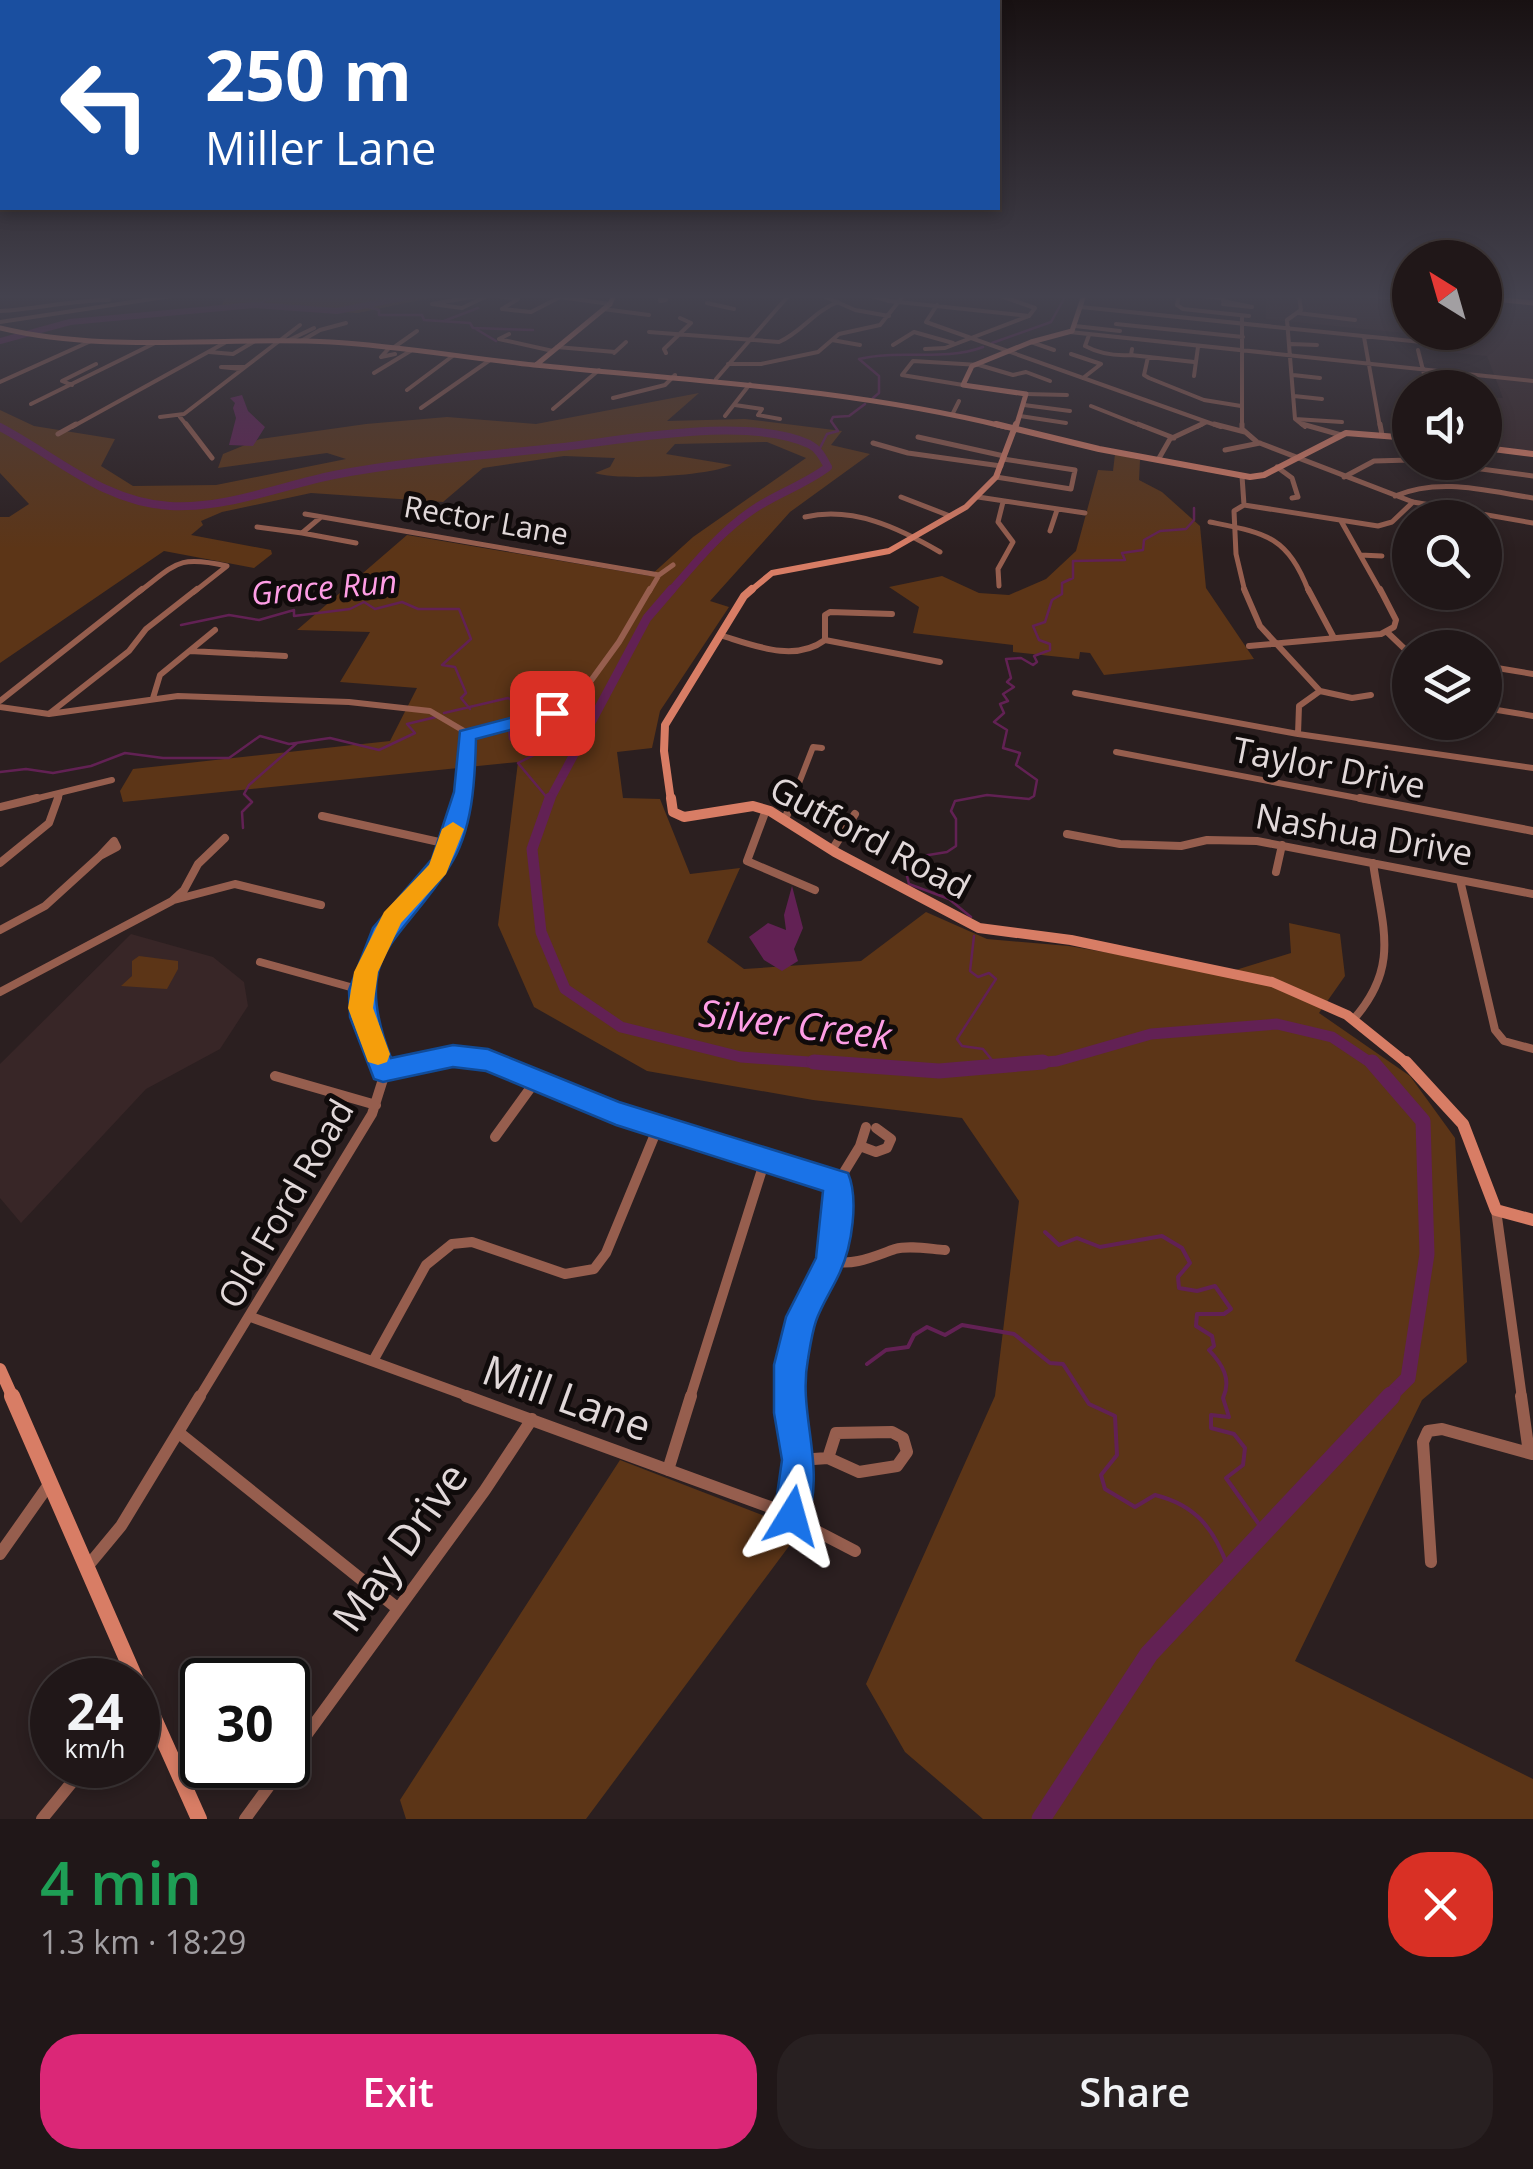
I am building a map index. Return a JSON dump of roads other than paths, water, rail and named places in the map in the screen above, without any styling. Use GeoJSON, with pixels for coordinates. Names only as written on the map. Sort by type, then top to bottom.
{"type":"FeatureCollection","features":[{"type":"Feature","properties":{"kind":"main road"},"geometry":{"type":"LineString","coordinates":[[722,380],[953,413],[1242,476],[1260,476],[1341,435],[1392,436]]}},
{"type":"Feature","properties":{"kind":"main road"},"geometry":{"type":"LineString","coordinates":[[966,380],[963,385],[1026,394]]}},
{"type":"Feature","properties":{"kind":"main road","name":"Gutford Road"},"geometry":{"type":"LineString","coordinates":[[1026,394],[996,477],[978,496],[913,538],[880,554],[772,574],[744,596],[686,684],[665,725],[671,807],[684,817],[740,806],[766,810],[832,850],[979,928],[1072,940],[1272,982],[1310,996],[1353,1020],[1415,1070],[1463,1124],[1496,1210]]}},
{"type":"Feature","properties":{"kind":"main road"},"geometry":{"type":"LineString","coordinates":[[1502,450],[1533,454]]}},
{"type":"Feature","properties":{"kind":"main road"},"geometry":{"type":"LineString","coordinates":[[1496,1210],[1533,1220]]}},
{"type":"Feature","properties":{"kind":"main road"},"geometry":{"type":"LineString","coordinates":[[0,1369],[127,1658]]}},
{"type":"Feature","properties":{"kind":"main road"},"geometry":{"type":"LineString","coordinates":[[160,1744],[198,1819]]}},
{"type":"Feature","properties":{"kind":"street"},"geometry":{"type":"LineString","coordinates":[[64,380],[72,385]]}},
{"type":"Feature","properties":{"kind":"street"},"geometry":{"type":"LineString","coordinates":[[31,404],[82,380]]}},
{"type":"Feature","properties":{"kind":"street"},"geometry":{"type":"LineString","coordinates":[[58,434],[158,380]]}},
{"type":"Feature","properties":{"kind":"street"},"geometry":{"type":"LineString","coordinates":[[160,417],[180,417],[228,380]]}},
{"type":"Feature","properties":{"kind":"street"},"geometry":{"type":"LineString","coordinates":[[407,390],[421,380]]}},
{"type":"Feature","properties":{"kind":"street"},"geometry":{"type":"LineString","coordinates":[[420,408],[461,380]]}},
{"type":"Feature","properties":{"kind":"street"},"geometry":{"type":"LineString","coordinates":[[553,408],[587,380]]}},
{"type":"Feature","properties":{"kind":"street"},"geometry":{"type":"LineString","coordinates":[[613,398],[665,385],[670,380]]}},
{"type":"Feature","properties":{"kind":"street"},"geometry":{"type":"LineString","coordinates":[[921,380],[963,385]]}},
{"type":"Feature","properties":{"kind":"street"},"geometry":{"type":"LineString","coordinates":[[1088,380],[1245,432],[1260,443],[1407,500]]}},
{"type":"Feature","properties":{"kind":"street"},"geometry":{"type":"LineString","coordinates":[[1154,380],[1204,400],[1241,406]]}},
{"type":"Feature","properties":{"kind":"street"},"geometry":{"type":"LineString","coordinates":[[1241,380],[1245,432]]}},
{"type":"Feature","properties":{"kind":"street"},"geometry":{"type":"LineString","coordinates":[[1293,380],[1295,419]]}},
{"type":"Feature","properties":{"kind":"street"},"geometry":{"type":"LineString","coordinates":[[1371,380],[1382,435]]}},
{"type":"Feature","properties":{"kind":"street"},"geometry":{"type":"LineString","coordinates":[[725,416],[750,384]]}},
{"type":"Feature","properties":{"kind":"street"},"geometry":{"type":"LineString","coordinates":[[1026,394],[1067,395]]}},
{"type":"Feature","properties":{"kind":"street"},"geometry":{"type":"LineString","coordinates":[[1294,396],[1322,399]]}},
{"type":"Feature","properties":{"kind":"street"},"geometry":{"type":"LineString","coordinates":[[916,407],[920,399]]}},
{"type":"Feature","properties":{"kind":"street"},"geometry":{"type":"LineString","coordinates":[[953,413],[960,401]]}},
{"type":"Feature","properties":{"kind":"street"},"geometry":{"type":"LineString","coordinates":[[735,405],[762,409],[758,414],[780,419]]}},
{"type":"Feature","properties":{"kind":"street"},"geometry":{"type":"LineString","coordinates":[[1024,405],[1070,411]]}},
{"type":"Feature","properties":{"kind":"street"},"geometry":{"type":"LineString","coordinates":[[1091,406],[1174,438]]}},
{"type":"Feature","properties":{"kind":"street"},"geometry":{"type":"LineString","coordinates":[[1020,416],[1066,423]]}},
{"type":"Feature","properties":{"kind":"street"},"geometry":{"type":"LineString","coordinates":[[180,417],[212,458]]}},
{"type":"Feature","properties":{"kind":"street"},"geometry":{"type":"LineString","coordinates":[[1295,419],[1342,422]]}},
{"type":"Feature","properties":{"kind":"street"},"geometry":{"type":"LineString","coordinates":[[1295,419],[1307,428],[1341,435]]}},
{"type":"Feature","properties":{"kind":"street"},"geometry":{"type":"LineString","coordinates":[[1158,460],[1174,438],[1206,422]]}},
{"type":"Feature","properties":{"kind":"street"},"geometry":{"type":"LineString","coordinates":[[918,437],[940,438],[969,452],[1003,461]]}},
{"type":"Feature","properties":{"kind":"street"},"geometry":{"type":"LineString","coordinates":[[873,443],[891,445],[901,452],[1075,470],[1071,488],[996,477]]}},
{"type":"Feature","properties":{"kind":"street"},"geometry":{"type":"LineString","coordinates":[[1225,450],[1260,443]]}},
{"type":"Feature","properties":{"kind":"street"},"geometry":{"type":"LineString","coordinates":[[1344,476],[1374,462],[1392,461]]}},
{"type":"Feature","properties":{"kind":"street"},"geometry":{"type":"LineString","coordinates":[[1277,467],[1292,478],[1298,498],[1292,498]]}},
{"type":"Feature","properties":{"kind":"street"},"geometry":{"type":"LineString","coordinates":[[1502,472],[1533,476]]}},
{"type":"Feature","properties":{"kind":"street"},"geometry":{"type":"LineString","coordinates":[[1242,476],[1244,505]]}},
{"type":"Feature","properties":{"kind":"street"},"geometry":{"type":"LineString","coordinates":[[1395,496],[1405,490],[1435,486],[1533,498]]}},
{"type":"Feature","properties":{"kind":"street"},"geometry":{"type":"LineString","coordinates":[[978,496],[1086,513]]}},
{"type":"Feature","properties":{"kind":"street"},"geometry":{"type":"LineString","coordinates":[[901,498],[950,516]]}},
{"type":"Feature","properties":{"kind":"street"},"geometry":{"type":"LineString","coordinates":[[998,586],[998,569],[1013,542],[998,522],[1003,502]]}},
{"type":"Feature","properties":{"kind":"street"},"geometry":{"type":"LineString","coordinates":[[1371,695],[1352,698],[1320,691],[1258,623],[1250,605],[1232,527],[1234,511],[1244,505],[1341,521],[1392,521]]}},
{"type":"Feature","properties":{"kind":"street"},"geometry":{"type":"LineString","coordinates":[[1050,531],[1057,510]]}},
{"type":"Feature","properties":{"kind":"street"},"geometry":{"type":"LineString","coordinates":[[805,518],[822,513],[850,516],[940,552]]}},
{"type":"Feature","properties":{"kind":"street","name":"Rector Lane"},"geometry":{"type":"LineString","coordinates":[[305,514],[659,575]]}},
{"type":"Feature","properties":{"kind":"street"},"geometry":{"type":"LineString","coordinates":[[302,533],[321,517]]}},
{"type":"Feature","properties":{"kind":"street"},"geometry":{"type":"LineString","coordinates":[[1502,517],[1533,522]]}},
{"type":"Feature","properties":{"kind":"street"},"geometry":{"type":"LineString","coordinates":[[1249,646],[1387,632],[1396,620],[1341,521]]}},
{"type":"Feature","properties":{"kind":"street"},"geometry":{"type":"LineString","coordinates":[[1210,522],[1264,534],[1288,548],[1319,620],[1334,638]]}},
{"type":"Feature","properties":{"kind":"street"},"geometry":{"type":"LineString","coordinates":[[257,527],[356,543]]}},
{"type":"Feature","properties":{"kind":"street"},"geometry":{"type":"LineString","coordinates":[[1360,555],[1382,556]]}},
{"type":"Feature","properties":{"kind":"street"},"geometry":{"type":"LineString","coordinates":[[0,704],[74,647],[102,618],[188,558],[219,562],[227,568],[146,630],[129,651],[49,714]]}},
{"type":"Feature","properties":{"kind":"street"},"geometry":{"type":"LineString","coordinates":[[467,736],[574,704],[619,642],[659,575],[672,565]]}},
{"type":"Feature","properties":{"kind":"street"},"geometry":{"type":"LineString","coordinates":[[720,636],[809,654],[825,640],[825,615],[830,612],[883,610],[892,614]]}},
{"type":"Feature","properties":{"kind":"street"},"geometry":{"type":"LineString","coordinates":[[154,698],[160,675],[215,630]]}},
{"type":"Feature","properties":{"kind":"street"},"geometry":{"type":"LineString","coordinates":[[1387,632],[1392,637]]}},
{"type":"Feature","properties":{"kind":"street"},"geometry":{"type":"LineString","coordinates":[[825,640],[940,662]]}},
{"type":"Feature","properties":{"kind":"street"},"geometry":{"type":"LineString","coordinates":[[190,651],[285,656]]}},
{"type":"Feature","properties":{"kind":"street"},"geometry":{"type":"LineString","coordinates":[[1502,669],[1533,674]]}},
{"type":"Feature","properties":{"kind":"street"},"geometry":{"type":"LineString","coordinates":[[1298,734],[1299,706],[1320,691]]}},
{"type":"Feature","properties":{"kind":"street"},"geometry":{"type":"LineString","coordinates":[[1075,693],[1298,734],[1533,768]]}},
{"type":"Feature","properties":{"kind":"street"},"geometry":{"type":"LineString","coordinates":[[0,704],[49,714],[154,698],[386,705],[437,713],[460,726],[467,736],[468,772],[448,844],[434,875],[399,909],[381,935],[361,990],[260,962]]}},
{"type":"Feature","properties":{"kind":"street"},"geometry":{"type":"LineString","coordinates":[[1502,711],[1533,716]]}},
{"type":"Feature","properties":{"kind":"street"},"geometry":{"type":"LineString","coordinates":[[785,820],[813,747],[822,748]]}},
{"type":"Feature","properties":{"kind":"street","name":"Taylor Drive"},"geometry":{"type":"LineString","coordinates":[[1116,752],[1533,831]]}},
{"type":"Feature","properties":{"kind":"street"},"geometry":{"type":"LineString","coordinates":[[0,806],[112,780]]}},
{"type":"Feature","properties":{"kind":"street"},"geometry":{"type":"LineString","coordinates":[[2,860],[49,823],[60,794]]}},
{"type":"Feature","properties":{"kind":"street"},"geometry":{"type":"LineString","coordinates":[[766,810],[746,862],[815,890]]}},
{"type":"Feature","properties":{"kind":"street"},"geometry":{"type":"LineString","coordinates":[[832,850],[855,814]]}},
{"type":"Feature","properties":{"kind":"street"},"geometry":{"type":"LineString","coordinates":[[322,816],[448,844]]}},
{"type":"Feature","properties":{"kind":"street","name":"Nashua Drive"},"geometry":{"type":"LineString","coordinates":[[1067,834],[1120,844],[1181,846],[1227,838],[1533,894]]}},
{"type":"Feature","properties":{"kind":"street"},"geometry":{"type":"LineString","coordinates":[[174,900],[198,864],[225,838]]}},
{"type":"Feature","properties":{"kind":"street"},"geometry":{"type":"LineString","coordinates":[[1276,872],[1282,846]]}},
{"type":"Feature","properties":{"kind":"street"},"geometry":{"type":"LineString","coordinates":[[0,930],[45,906],[100,856]]}},
{"type":"Feature","properties":{"kind":"street"},"geometry":{"type":"LineString","coordinates":[[1353,1020],[1370,1004],[1386,976],[1372,863]]}},
{"type":"Feature","properties":{"kind":"street"},"geometry":{"type":"LineString","coordinates":[[1460,880],[1495,1030],[1504,1041],[1533,1049]]}},
{"type":"Feature","properties":{"kind":"street"},"geometry":{"type":"LineString","coordinates":[[0,992],[174,900],[235,884],[321,905]]}},
{"type":"Feature","properties":{"kind":"street","name":"Old Ford Road"},"geometry":{"type":"LineString","coordinates":[[87,1567],[121,1526],[252,1318],[376,1105],[383,1071],[363,1017],[361,990]]}},
{"type":"Feature","properties":{"kind":"street"},"geometry":{"type":"LineString","coordinates":[[383,1071],[460,1056],[488,1060],[658,1128],[838,1182]]}},
{"type":"Feature","properties":{"kind":"street"},"geometry":{"type":"LineString","coordinates":[[275,1076],[376,1105]]}},
{"type":"Feature","properties":{"kind":"street"},"geometry":{"type":"LineString","coordinates":[[495,1137],[538,1078]]}},
{"type":"Feature","properties":{"kind":"street"},"geometry":{"type":"LineString","coordinates":[[372,1361],[426,1265],[452,1244],[472,1242],[566,1274],[594,1268],[606,1253],[658,1128]]}},
{"type":"Feature","properties":{"kind":"street"},"geometry":{"type":"LineString","coordinates":[[792,1516],[799,1460],[790,1402],[790,1365],[801,1317],[830,1261],[838,1218],[838,1182],[860,1146],[871,1128],[891,1139],[887,1148],[876,1152],[860,1146]]}},
{"type":"Feature","properties":{"kind":"street"},"geometry":{"type":"LineString","coordinates":[[668,1470],[765,1160]]}},
{"type":"Feature","properties":{"kind":"street"},"geometry":{"type":"LineString","coordinates":[[1431,1562],[1424,1442],[1428,1432],[1442,1429],[1531,1454],[1496,1210]]}},
{"type":"Feature","properties":{"kind":"street"},"geometry":{"type":"LineString","coordinates":[[830,1261],[846,1264],[880,1257],[897,1248],[946,1250]]}},
{"type":"Feature","properties":{"kind":"street","name":"Mill Lane"},"geometry":{"type":"LineString","coordinates":[[252,1318],[792,1516],[855,1551]]}},
{"type":"Feature","properties":{"kind":"street","name":"May Drive"},"geometry":{"type":"LineString","coordinates":[[245,1819],[485,1490],[532,1419]]}},
{"type":"Feature","properties":{"kind":"street"},"geometry":{"type":"LineString","coordinates":[[799,1460],[828,1458],[848,1469],[872,1472],[897,1466],[906,1457],[906,1447],[903,1438],[892,1432],[836,1432],[828,1458]]}},
{"type":"Feature","properties":{"kind":"street"},"geometry":{"type":"LineString","coordinates":[[179,1433],[397,1608]]}},
{"type":"Feature","properties":{"kind":"street"},"geometry":{"type":"LineString","coordinates":[[0,1554],[50,1484]]}},
{"type":"Feature","properties":{"kind":"street"},"geometry":{"type":"LineString","coordinates":[[42,1819],[67,1788]]}},
{"type":"Feature","properties":{"kind":"waterway"},"geometry":{"type":"LineString","coordinates":[[873,398],[879,393],[879,380]]}},
{"type":"Feature","properties":{"kind":"waterway"},"geometry":{"type":"LineString","coordinates":[[819,450],[827,434],[838,431],[831,421],[833,417],[849,416],[865,404]]}},
{"type":"Feature","properties":{"kind":"waterway","name":"Silver Creek"},"geometry":{"type":"LineString","coordinates":[[0,427],[102,487],[146,503],[170,506],[212,504],[388,466],[683,432],[752,431],[809,444],[818,451],[828,467],[763,503],[730,527],[670,592]]}},
{"type":"Feature","properties":{"kind":"waterway"},"geometry":{"type":"LineString","coordinates":[[971,917],[949,899],[909,884],[905,868],[910,858],[947,852],[956,846],[956,819],[951,811],[955,801],[987,795],[1029,799],[1034,796],[1037,780],[1016,765],[1020,753],[1003,748],[1007,730],[994,722],[1004,713],[1000,704],[1008,701],[1003,694],[1014,687],[1007,682],[1011,678],[1006,659],[1021,658],[1033,665],[1037,662],[1034,656],[1050,650],[1050,644],[1039,640],[1033,626],[1045,622],[1052,600],[1062,594],[1062,583],[1073,578],[1073,561],[1125,560],[1122,553],[1143,550],[1144,540],[1160,531],[1186,529],[1194,520],[1194,508]]}},
{"type":"Feature","properties":{"kind":"waterway","name":"Silver Creek"},"geometry":{"type":"LineString","coordinates":[[549,801],[647,618],[672,589]]}},
{"type":"Feature","properties":{"kind":"waterway","name":"Grace Run"},"geometry":{"type":"LineString","coordinates":[[181,625],[229,615],[259,620],[294,610],[294,616],[350,609],[364,602],[375,609],[402,602],[418,609],[459,609],[471,639],[442,665],[455,667],[466,693],[461,698],[469,707]]}},
{"type":"Feature","properties":{"kind":"waterway","name":"Grace Run"},"geometry":{"type":"LineString","coordinates":[[469,707],[508,698],[517,703],[510,719]]}},
{"type":"Feature","properties":{"kind":"waterway"},"geometry":{"type":"LineString","coordinates":[[444,713],[469,707]]}},
{"type":"Feature","properties":{"kind":"waterway"},"geometry":{"type":"LineString","coordinates":[[0,772],[26,769],[53,773],[91,766],[125,753],[163,758],[229,758],[260,736],[289,744],[330,738],[379,750],[415,733],[407,724],[436,717]]}},
{"type":"Feature","properties":{"kind":"waterway","name":"Grace Run"},"geometry":{"type":"LineString","coordinates":[[509,729],[510,739],[540,752],[518,763],[549,800]]}},
{"type":"Feature","properties":{"kind":"waterway"},"geometry":{"type":"LineString","coordinates":[[243,828],[242,812],[252,802],[244,794],[249,785],[297,743]]}},
{"type":"Feature","properties":{"kind":"waterway","name":"Silver Creek"},"geometry":{"type":"LineString","coordinates":[[550,798],[532,849],[541,932],[565,989],[621,1027],[741,1057],[849,1065]]}},
{"type":"Feature","properties":{"kind":"waterway"},"geometry":{"type":"LineString","coordinates":[[974,936],[970,971],[978,977],[989,973],[996,979],[957,1039],[962,1046],[983,1049],[996,1065]]}},
{"type":"Feature","properties":{"kind":"waterway","name":"Silver Creek"},"geometry":{"type":"LineString","coordinates":[[1014,1065],[1057,1061],[1151,1034],[1277,1024],[1332,1037],[1374,1065]]}},
{"type":"Feature","properties":{"kind":"waterway","name":"Silver Creek"},"geometry":{"type":"LineString","coordinates":[[814,1062],[939,1071],[1043,1062]]}},
{"type":"Feature","properties":{"kind":"waterway","name":"Silver Creek"},"geometry":{"type":"LineString","coordinates":[[994,1062],[997,1066]]}},
{"type":"Feature","properties":{"kind":"waterway","name":"Silver Creek"},"geometry":{"type":"LineString","coordinates":[[1372,1062],[1423,1121],[1427,1254],[1408,1378],[1388,1398]]}},
{"type":"Feature","properties":{"kind":"waterway"},"geometry":{"type":"LineString","coordinates":[[1045,1232],[1059,1245],[1077,1238],[1100,1247],[1162,1236],[1182,1248],[1190,1263],[1178,1277],[1179,1288],[1197,1291],[1215,1286],[1231,1309],[1224,1314],[1197,1314],[1196,1326],[1212,1336],[1214,1346],[1209,1350],[1226,1378],[1223,1398],[1229,1417],[1211,1415],[1211,1428],[1234,1434],[1245,1448],[1243,1465],[1226,1478],[1263,1530]]}},
{"type":"Feature","properties":{"kind":"waterway"},"geometry":{"type":"LineString","coordinates":[[867,1364],[886,1350],[908,1347],[914,1335],[927,1327],[945,1335],[962,1325],[1014,1334],[1050,1363],[1063,1364],[1089,1404],[1115,1416],[1117,1455],[1101,1475],[1105,1489],[1135,1507],[1155,1495],[1182,1505],[1210,1530],[1228,1567]]}},
{"type":"Feature","properties":{"kind":"waterway","name":"Silver Creek"},"geometry":{"type":"LineString","coordinates":[[1041,1819],[1149,1654],[1391,1396]]}}]}
